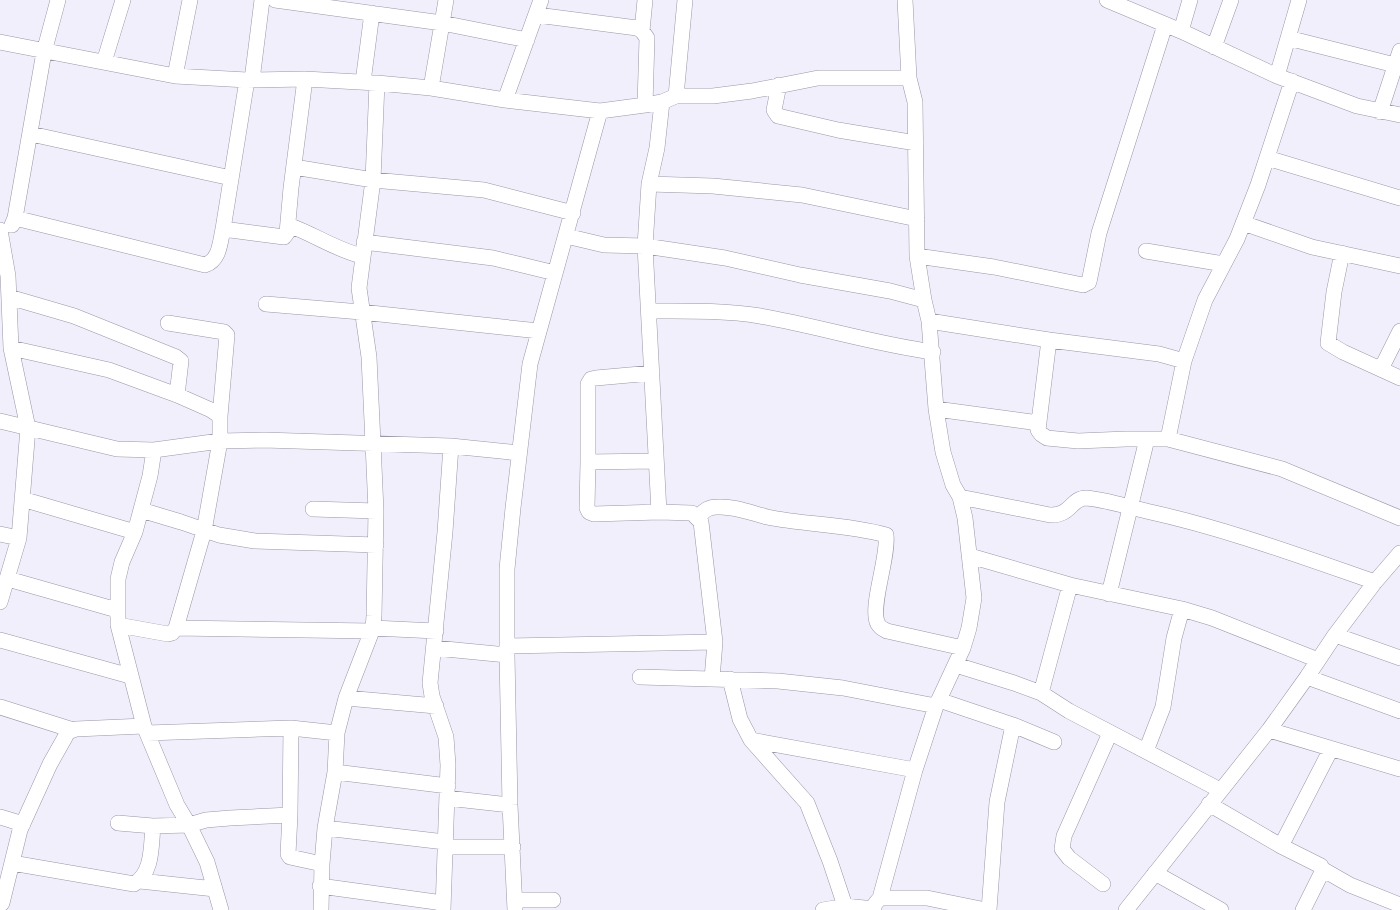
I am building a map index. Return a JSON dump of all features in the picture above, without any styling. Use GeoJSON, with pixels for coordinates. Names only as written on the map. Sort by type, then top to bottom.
{"type":"FeatureCollection","features":[{"type":"Feature","properties":{"kind":"street"},"geometry":{"type":"LineString","coordinates":[[0,602],[18,538],[28,428],[11,348],[8,276],[1,235],[15,218],[44,52],[58,0]]}},
{"type":"Feature","properties":{"kind":"street"},"geometry":{"type":"LineString","coordinates":[[104,62],[123,0]]}},
{"type":"Feature","properties":{"kind":"street"},"geometry":{"type":"LineString","coordinates":[[176,76],[190,0]]}},
{"type":"Feature","properties":{"kind":"street"},"geometry":{"type":"LineString","coordinates":[[15,218],[205,265],[211,263],[218,253],[223,229],[262,0]]}},
{"type":"Feature","properties":{"kind":"street"},"geometry":{"type":"LineString","coordinates":[[274,0],[442,23],[527,40]]}},
{"type":"Feature","properties":{"kind":"street"},"geometry":{"type":"LineString","coordinates":[[431,88],[446,0]]}},
{"type":"Feature","properties":{"kind":"street"},"geometry":{"type":"LineString","coordinates":[[505,100],[541,0]]}},
{"type":"Feature","properties":{"kind":"street"},"geometry":{"type":"LineString","coordinates":[[642,31],[645,0]]}},
{"type":"Feature","properties":{"kind":"street"},"geometry":{"type":"LineString","coordinates":[[659,512],[645,246],[649,184],[669,99],[685,0]]}},
{"type":"Feature","properties":{"kind":"street"},"geometry":{"type":"LineString","coordinates":[[876,906],[915,770],[937,703],[963,648],[969,628],[974,598],[965,518],[960,496],[954,485],[943,452],[936,409],[933,352],[918,256],[915,102],[909,78],[905,0]]}},
{"type":"Feature","properties":{"kind":"street"},"geometry":{"type":"LineString","coordinates":[[1181,31],[1190,0]]}},
{"type":"Feature","properties":{"kind":"street"},"geometry":{"type":"LineString","coordinates":[[1214,46],[1231,0]]}},
{"type":"Feature","properties":{"kind":"street"},"geometry":{"type":"LineString","coordinates":[[1277,76],[1300,0]]}},
{"type":"Feature","properties":{"kind":"street"},"geometry":{"type":"LineString","coordinates":[[1114,1],[1277,76],[1357,106],[1400,116]]}},
{"type":"Feature","properties":{"kind":"street"},"geometry":{"type":"LineString","coordinates":[[322,910],[320,886],[325,828],[335,772],[337,733],[346,698],[373,630],[376,545],[374,443],[369,357],[359,288],[373,180],[370,82],[372,13]]}},
{"type":"Feature","properties":{"kind":"street"},"geometry":{"type":"LineString","coordinates":[[537,15],[637,28],[642,31],[647,38],[646,105]]}},
{"type":"Feature","properties":{"kind":"street"},"geometry":{"type":"LineString","coordinates":[[918,256],[994,267],[1083,285],[1090,282],[1099,233],[1165,25]]}},
{"type":"Feature","properties":{"kind":"street"},"geometry":{"type":"LineString","coordinates":[[1288,38],[1398,58],[1380,112]]}},
{"type":"Feature","properties":{"kind":"street"},"geometry":{"type":"LineString","coordinates":[[0,42],[176,76],[249,80],[305,79],[370,82],[431,88],[505,100],[600,111],[646,105],[669,99],[713,96],[818,78],[909,78]]}},
{"type":"Feature","properties":{"kind":"street"},"geometry":{"type":"LineString","coordinates":[[223,229],[284,237],[287,232],[305,79]]}},
{"type":"Feature","properties":{"kind":"street"},"geometry":{"type":"LineString","coordinates":[[1168,438],[1184,361],[1205,300],[1243,223],[1292,81]]}},
{"type":"Feature","properties":{"kind":"street"},"geometry":{"type":"LineString","coordinates":[[779,85],[774,110],[778,116],[838,130],[916,143]]}},
{"type":"Feature","properties":{"kind":"street"},"geometry":{"type":"LineString","coordinates":[[553,900],[515,905],[510,806],[507,569],[530,364],[600,111]]}},
{"type":"Feature","properties":{"kind":"street"},"geometry":{"type":"LineString","coordinates":[[31,134],[231,178]]}},
{"type":"Feature","properties":{"kind":"street"},"geometry":{"type":"LineString","coordinates":[[1267,158],[1400,198]]}},
{"type":"Feature","properties":{"kind":"street"},"geometry":{"type":"LineString","coordinates":[[294,167],[373,180],[484,190],[573,213]]}},
{"type":"Feature","properties":{"kind":"street"},"geometry":{"type":"LineString","coordinates":[[649,184],[713,186],[802,195],[917,219]]}},
{"type":"Feature","properties":{"kind":"street"},"geometry":{"type":"LineString","coordinates":[[1243,223],[1312,247],[1400,266]]}},
{"type":"Feature","properties":{"kind":"street"},"geometry":{"type":"LineString","coordinates":[[288,225],[346,252],[363,249],[493,258],[555,273]]}},
{"type":"Feature","properties":{"kind":"street"},"geometry":{"type":"LineString","coordinates":[[566,236],[604,245],[645,246],[726,258],[800,275],[890,291],[924,300]]}},
{"type":"Feature","properties":{"kind":"street"},"geometry":{"type":"LineString","coordinates":[[1146,252],[1224,264]]}},
{"type":"Feature","properties":{"kind":"street"},"geometry":{"type":"LineString","coordinates":[[1342,253],[1334,292],[1328,343],[1400,378]]}},
{"type":"Feature","properties":{"kind":"street"},"geometry":{"type":"LineString","coordinates":[[9,297],[74,316],[176,357],[181,361],[177,395]]}},
{"type":"Feature","properties":{"kind":"street"},"geometry":{"type":"LineString","coordinates":[[266,304],[539,331]]}},
{"type":"Feature","properties":{"kind":"street"},"geometry":{"type":"LineString","coordinates":[[649,311],[759,316],[933,352]]}},
{"type":"Feature","properties":{"kind":"street"},"geometry":{"type":"LineString","coordinates":[[929,321],[1049,340],[1159,354],[1184,361]]}},
{"type":"Feature","properties":{"kind":"street"},"geometry":{"type":"LineString","coordinates":[[118,625],[168,634],[172,633],[176,628],[204,531],[220,441],[220,416],[227,335],[224,332],[168,323]]}},
{"type":"Feature","properties":{"kind":"street"},"geometry":{"type":"LineString","coordinates":[[1381,369],[1400,332]]}},
{"type":"Feature","properties":{"kind":"street"},"geometry":{"type":"LineString","coordinates":[[1049,340],[1038,430],[1047,438],[1078,441],[1168,438],[1282,469],[1400,518]]}},
{"type":"Feature","properties":{"kind":"street"},"geometry":{"type":"LineString","coordinates":[[11,348],[109,370],[177,395],[220,416]]}},
{"type":"Feature","properties":{"kind":"street"},"geometry":{"type":"LineString","coordinates":[[652,372],[591,379],[588,388],[587,508],[589,512],[594,514],[692,512],[702,522],[715,642],[712,679]]}},
{"type":"Feature","properties":{"kind":"street"},"geometry":{"type":"LineString","coordinates":[[936,409],[1039,423]]}},
{"type":"Feature","properties":{"kind":"street"},"geometry":{"type":"LineString","coordinates":[[0,421],[117,449],[154,450],[220,441],[451,446],[519,454]]}},
{"type":"Feature","properties":{"kind":"street"},"geometry":{"type":"LineString","coordinates":[[1109,594],[1147,439]]}},
{"type":"Feature","properties":{"kind":"street"},"geometry":{"type":"LineString","coordinates":[[320,886],[443,906],[448,792],[446,737],[432,696],[430,683],[435,648],[451,446]]}},
{"type":"Feature","properties":{"kind":"street"},"geometry":{"type":"LineString","coordinates":[[154,450],[150,476],[135,532],[122,562],[118,579],[118,625],[145,729],[177,805],[207,862],[221,910]]}},
{"type":"Feature","properties":{"kind":"street"},"geometry":{"type":"LineString","coordinates":[[588,462],[656,461]]}},
{"type":"Feature","properties":{"kind":"street"},"geometry":{"type":"LineString","coordinates":[[960,496],[1050,515],[1064,513],[1076,501],[1084,498],[1131,507],[1183,519],[1375,582]]}},
{"type":"Feature","properties":{"kind":"street"},"geometry":{"type":"LineString","coordinates":[[22,499],[135,532]]}},
{"type":"Feature","properties":{"kind":"street"},"geometry":{"type":"LineString","coordinates":[[698,517],[707,508],[720,506],[768,517],[886,535],[875,611],[879,627],[887,631],[963,648]]}},
{"type":"Feature","properties":{"kind":"street"},"geometry":{"type":"LineString","coordinates":[[313,509],[376,511]]}},
{"type":"Feature","properties":{"kind":"street"},"geometry":{"type":"LineString","coordinates":[[141,510],[204,531],[254,541],[376,545]]}},
{"type":"Feature","properties":{"kind":"street"},"geometry":{"type":"LineString","coordinates":[[0,534],[18,538]]}},
{"type":"Feature","properties":{"kind":"street"},"geometry":{"type":"LineString","coordinates":[[1126,910],[1269,730],[1335,635],[1375,582],[1400,553]]}},
{"type":"Feature","properties":{"kind":"street"},"geometry":{"type":"LineString","coordinates":[[970,556],[1070,585],[1182,609],[1212,618],[1318,660]]}},
{"type":"Feature","properties":{"kind":"street"},"geometry":{"type":"LineString","coordinates":[[8,579],[117,610]]}},
{"type":"Feature","properties":{"kind":"street"},"geometry":{"type":"LineString","coordinates":[[1041,694],[1070,585]]}},
{"type":"Feature","properties":{"kind":"street"},"geometry":{"type":"LineString","coordinates":[[1146,751],[1163,707],[1174,638],[1182,609]]}},
{"type":"Feature","properties":{"kind":"street"},"geometry":{"type":"LineString","coordinates":[[176,628],[436,631]]}},
{"type":"Feature","properties":{"kind":"street"},"geometry":{"type":"LineString","coordinates":[[1335,635],[1400,658]]}},
{"type":"Feature","properties":{"kind":"street"},"geometry":{"type":"LineString","coordinates":[[0,640],[130,676]]}},
{"type":"Feature","properties":{"kind":"street"},"geometry":{"type":"LineString","coordinates":[[435,648],[507,651],[715,642]]}},
{"type":"Feature","properties":{"kind":"street"},"geometry":{"type":"LineString","coordinates":[[956,665],[1014,683],[1041,694],[1110,733],[1220,790]]}},
{"type":"Feature","properties":{"kind":"street"},"geometry":{"type":"LineString","coordinates":[[640,677],[778,681],[843,688],[937,703],[1013,725],[1054,742]]}},
{"type":"Feature","properties":{"kind":"street"},"geometry":{"type":"LineString","coordinates":[[1307,677],[1400,711]]}},
{"type":"Feature","properties":{"kind":"street"},"geometry":{"type":"LineString","coordinates":[[730,680],[740,719],[751,740],[807,802],[845,906]]}},
{"type":"Feature","properties":{"kind":"street"},"geometry":{"type":"LineString","coordinates":[[346,698],[436,706]]}},
{"type":"Feature","properties":{"kind":"street"},"geometry":{"type":"LineString","coordinates":[[0,707],[73,730],[291,728],[337,733]]}},
{"type":"Feature","properties":{"kind":"street"},"geometry":{"type":"LineString","coordinates":[[823,910],[845,906],[876,906],[927,898],[988,910],[996,802],[1013,725]]}},
{"type":"Feature","properties":{"kind":"street"},"geometry":{"type":"LineString","coordinates":[[291,728],[288,854],[290,858],[322,864]]}},
{"type":"Feature","properties":{"kind":"street"},"geometry":{"type":"LineString","coordinates":[[0,905],[23,824],[50,764],[68,732],[73,730]]}},
{"type":"Feature","properties":{"kind":"street"},"geometry":{"type":"LineString","coordinates":[[1269,730],[1400,769]]}},
{"type":"Feature","properties":{"kind":"street"},"geometry":{"type":"LineString","coordinates":[[1103,884],[1069,858],[1062,849],[1064,836],[1110,733]]}},
{"type":"Feature","properties":{"kind":"street"},"geometry":{"type":"LineString","coordinates":[[751,740],[915,770]]}},
{"type":"Feature","properties":{"kind":"street"},"geometry":{"type":"LineString","coordinates":[[1281,846],[1331,749]]}},
{"type":"Feature","properties":{"kind":"street"},"geometry":{"type":"LineString","coordinates":[[335,772],[448,792],[510,806]]}},
{"type":"Feature","properties":{"kind":"street"},"geometry":{"type":"LineString","coordinates":[[1209,804],[1281,846],[1321,866],[1322,869],[1350,885],[1400,906]]}},
{"type":"Feature","properties":{"kind":"street"},"geometry":{"type":"LineString","coordinates":[[118,824],[153,826],[189,825],[206,820],[290,815]]}},
{"type":"Feature","properties":{"kind":"street"},"geometry":{"type":"LineString","coordinates":[[0,817],[23,824]]}},
{"type":"Feature","properties":{"kind":"street"},"geometry":{"type":"LineString","coordinates":[[140,881],[148,866],[153,826]]}},
{"type":"Feature","properties":{"kind":"street"},"geometry":{"type":"LineString","coordinates":[[325,828],[445,845],[513,847]]}},
{"type":"Feature","properties":{"kind":"street"},"geometry":{"type":"LineString","coordinates":[[12,863],[129,885],[140,881],[215,889]]}},
{"type":"Feature","properties":{"kind":"street"},"geometry":{"type":"LineString","coordinates":[[1303,910],[1322,869]]}},
{"type":"Feature","properties":{"kind":"street"},"geometry":{"type":"LineString","coordinates":[[1155,873],[1222,910]]}}]}
